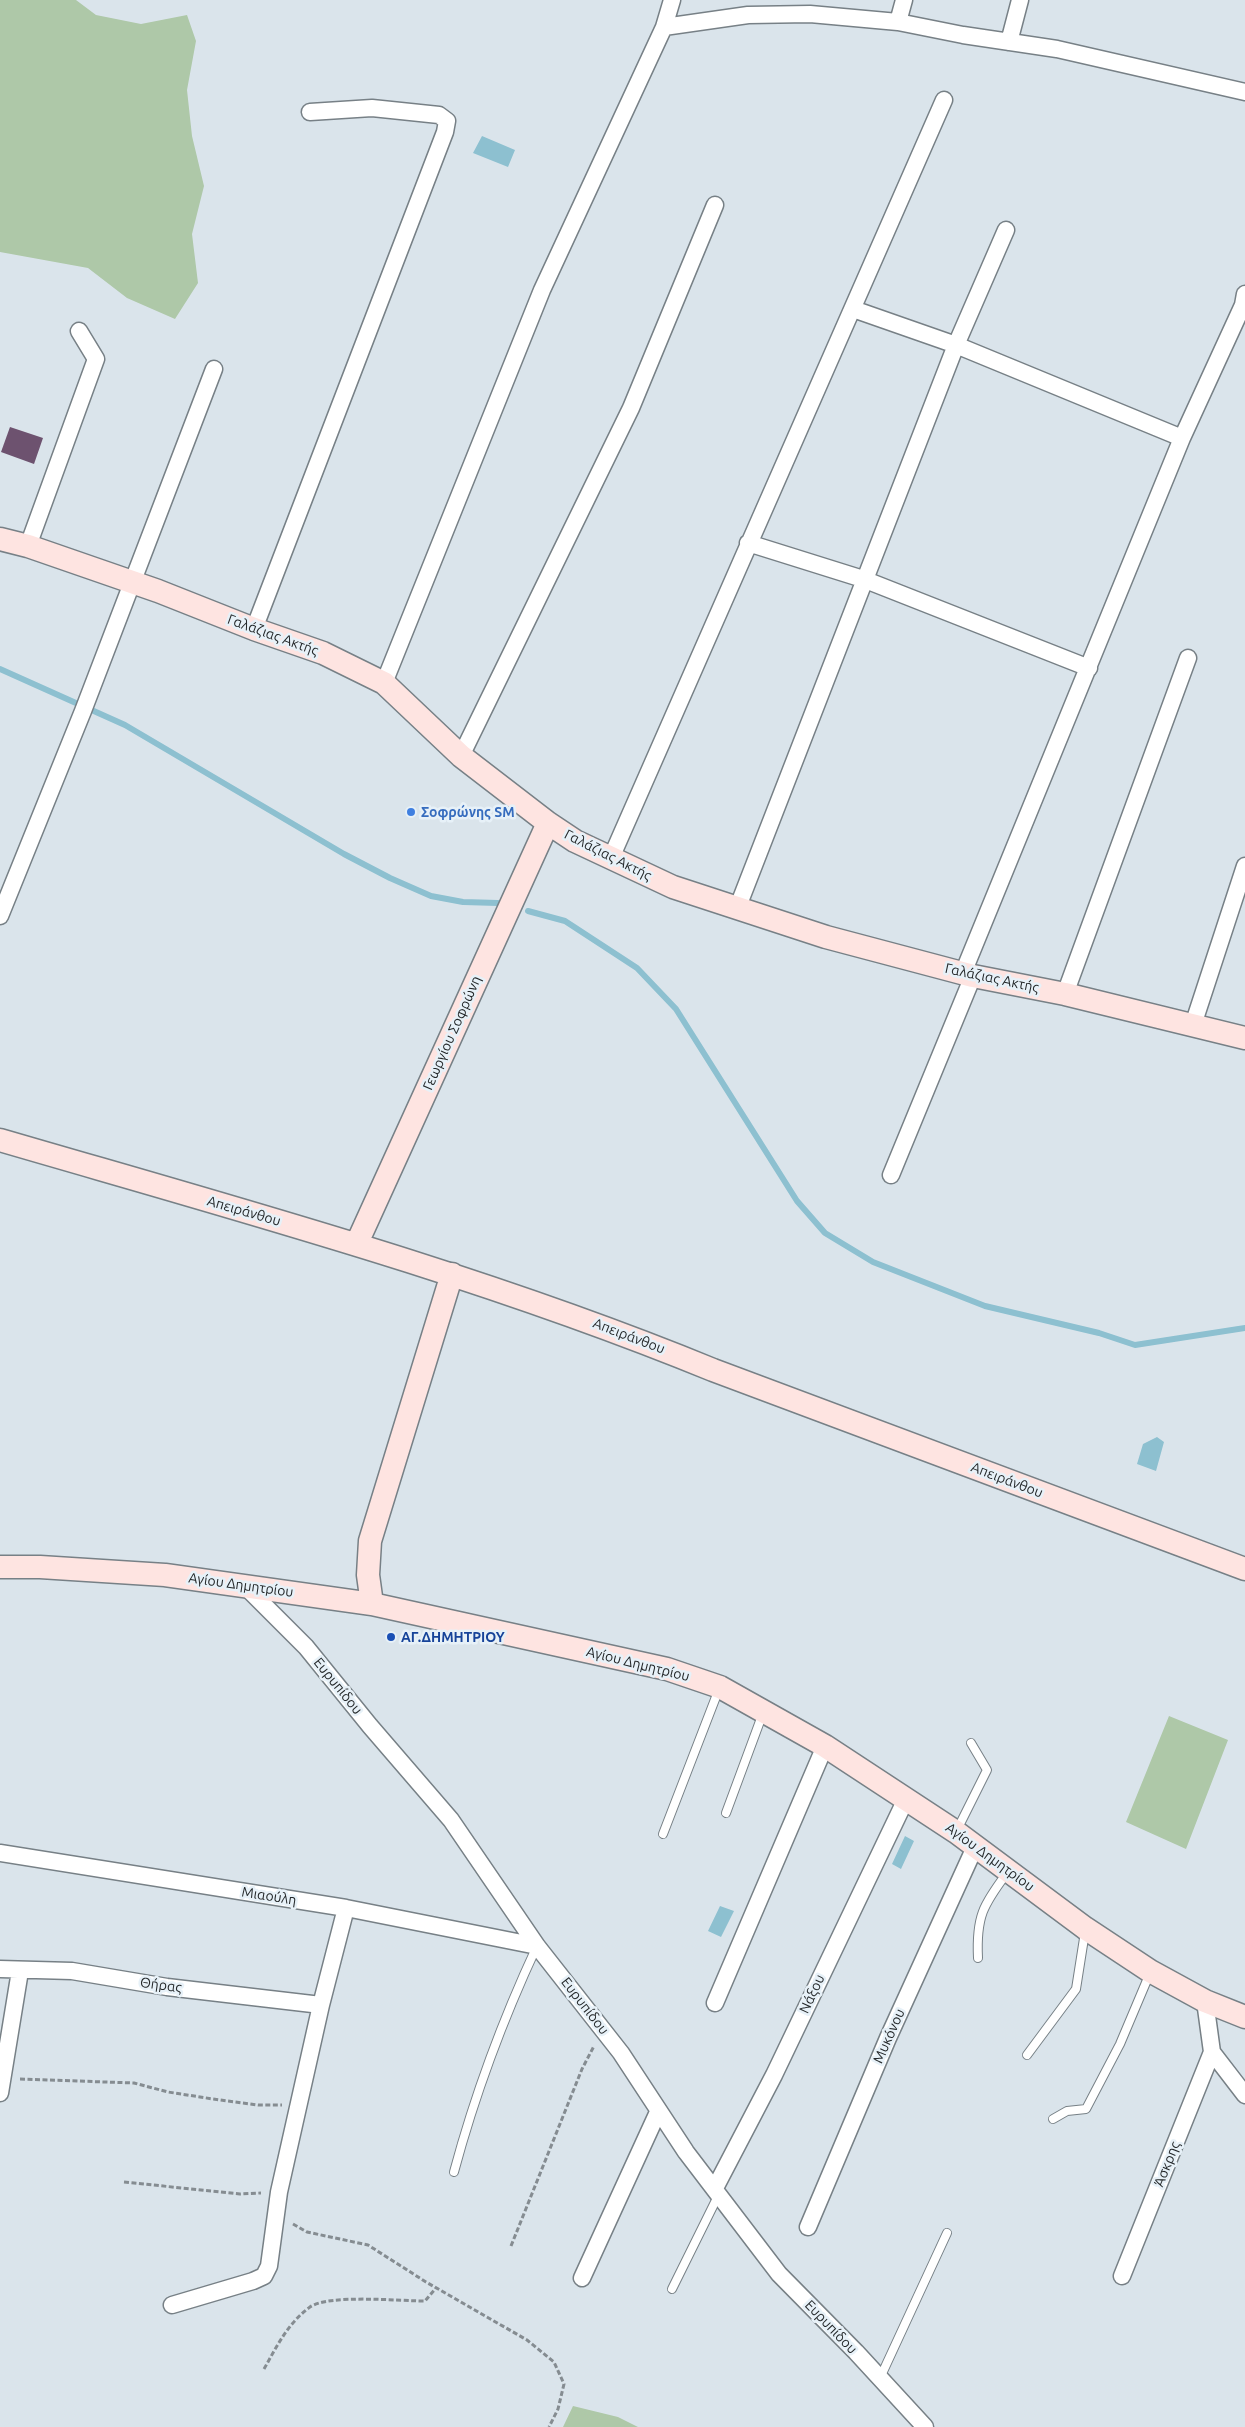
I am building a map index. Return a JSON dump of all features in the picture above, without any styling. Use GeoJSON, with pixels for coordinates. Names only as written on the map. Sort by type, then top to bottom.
{"type":"FeatureCollection","features":[{"type":"Feature","properties":{"kind":"street"},"geometry":{"type":"LineString","coordinates":[[384,683],[542,290],[664,28],[672,0]]}},
{"type":"Feature","properties":{"kind":"street"},"geometry":{"type":"LineString","coordinates":[[898,22],[904,0]]}},
{"type":"Feature","properties":{"kind":"street"},"geometry":{"type":"LineString","coordinates":[[1010,42],[1020,0]]}},
{"type":"Feature","properties":{"kind":"street"},"geometry":{"type":"LineString","coordinates":[[664,28],[748,15],[810,14],[898,22],[1058,49],[1245,92]]}},
{"type":"Feature","properties":{"kind":"street"},"geometry":{"type":"LineString","coordinates":[[611,858],[944,100]]}},
{"type":"Feature","properties":{"kind":"street"},"geometry":{"type":"LineString","coordinates":[[254,629],[446,132],[447,121],[440,115],[372,108],[310,112]]}},
{"type":"Feature","properties":{"kind":"street"},"geometry":{"type":"LineString","coordinates":[[461,756],[631,408],[715,205]]}},
{"type":"Feature","properties":{"kind":"street"},"geometry":{"type":"LineString","coordinates":[[737,909],[863,579],[956,345],[1006,230]]}},
{"type":"Feature","properties":{"kind":"street"},"geometry":{"type":"LineString","coordinates":[[891,1175],[1089,668],[1182,438],[1243,305],[1245,294]]}},
{"type":"Feature","properties":{"kind":"street"},"geometry":{"type":"LineString","coordinates":[[853,309],[956,345],[1182,438]]}},
{"type":"Feature","properties":{"kind":"street"},"geometry":{"type":"LineString","coordinates":[[28,546],[96,359],[79,331]]}},
{"type":"Feature","properties":{"kind":"street"},"geometry":{"type":"LineString","coordinates":[[0,916],[133,583],[214,369]]}},
{"type":"Feature","properties":{"kind":"street","name":"Γαλάζιας Ακτής"},"geometry":{"type":"LineString","coordinates":[[0,539],[28,546],[133,583],[323,653],[384,683],[461,756],[548,823],[574,841],[673,887],[826,937],[968,974],[1066,994],[1245,1038]]}},
{"type":"Feature","properties":{"kind":"street"},"geometry":{"type":"LineString","coordinates":[[748,543],[863,579],[1089,668]]}},
{"type":"Feature","properties":{"kind":"street"},"geometry":{"type":"LineString","coordinates":[[1066,994],[1188,658]]}},
{"type":"Feature","properties":{"kind":"street","name":"Γεωργίου Σοφρώνη"},"geometry":{"type":"LineString","coordinates":[[357,1243],[548,823]]}},
{"type":"Feature","properties":{"kind":"street"},"geometry":{"type":"LineString","coordinates":[[1193,1025],[1245,866]]}},
{"type":"Feature","properties":{"kind":"street","name":"Απειράνθου"},"geometry":{"type":"LineString","coordinates":[[0,1140],[357,1243],[630,1335],[713,1370],[1245,1570]]}},
{"type":"Feature","properties":{"kind":"street"},"geometry":{"type":"LineString","coordinates":[[372,1604],[368,1575],[370,1541],[452,1274]]}},
{"type":"Feature","properties":{"kind":"street","name":"Αγίου Δημητρίου"},"geometry":{"type":"LineString","coordinates":[[0,1568],[40,1567],[165,1574],[372,1604],[668,1669],[720,1687],[825,1746],[956,1832],[1086,1928],[1150,1971],[1205,2001],[1245,2017]]}},
{"type":"Feature","properties":{"kind":"street","name":"Ευρυπίδου"},"geometry":{"type":"LineString","coordinates":[[245,1586],[306,1648],[450,1820],[538,1946],[603,2028],[658,2112],[779,2274],[856,2352],[925,2427]]}},
{"type":"Feature","properties":{"kind":"street"},"geometry":{"type":"LineString","coordinates":[[714,2003],[825,1746]]}},
{"type":"Feature","properties":{"kind":"street","name":"Νάξου"},"geometry":{"type":"LineString","coordinates":[[717,2191],[906,1799]]}},
{"type":"Feature","properties":{"kind":"street","name":"Μυκόνου"},"geometry":{"type":"LineString","coordinates":[[808,2227],[888,2038],[975,1847]]}},
{"type":"Feature","properties":{"kind":"street","name":"Μιαούλη"},"geometry":{"type":"LineString","coordinates":[[0,1853],[346,1908],[538,1946]]}},
{"type":"Feature","properties":{"kind":"street"},"geometry":{"type":"LineString","coordinates":[[172,2305],[264,2276],[269,2266],[278,2215],[279,2192],[321,2005],[346,1908]]}},
{"type":"Feature","properties":{"kind":"street","name":"Θήρας"},"geometry":{"type":"LineString","coordinates":[[0,1970],[72,1971],[167,1986],[321,2005]]}},
{"type":"Feature","properties":{"kind":"street"},"geometry":{"type":"LineString","coordinates":[[2,2085],[20,1971]]}},
{"type":"Feature","properties":{"kind":"street"},"geometry":{"type":"LineString","coordinates":[[1205,2001],[1212,2052],[1245,2095]]}},
{"type":"Feature","properties":{"kind":"street","name":"Άσκρης"},"geometry":{"type":"LineString","coordinates":[[1122,2276],[1212,2052]]}},
{"type":"Feature","properties":{"kind":"street"},"geometry":{"type":"LineString","coordinates":[[582,2278],[658,2112]]}},
{"type":"Feature","properties":{"kind":"lane"},"geometry":{"type":"LineString","coordinates":[[663,1834],[720,1687]]}},
{"type":"Feature","properties":{"kind":"lane"},"geometry":{"type":"LineString","coordinates":[[726,1814],[763,1711]]}},
{"type":"Feature","properties":{"kind":"lane"},"geometry":{"type":"LineString","coordinates":[[956,1832],[987,1770],[971,1742]]}},
{"type":"Feature","properties":{"kind":"lane"},"geometry":{"type":"LineString","coordinates":[[978,1958],[977,1932],[985,1904],[1009,1870]]}},
{"type":"Feature","properties":{"kind":"lane"},"geometry":{"type":"LineString","coordinates":[[1027,2055],[1076,1989],[1086,1928]]}},
{"type":"Feature","properties":{"kind":"lane"},"geometry":{"type":"LineString","coordinates":[[454,2172],[468,2121],[496,2042],[538,1946]]}},
{"type":"Feature","properties":{"kind":"lane"},"geometry":{"type":"LineString","coordinates":[[1053,2118],[1067,2111],[1086,2109],[1120,2044],[1150,1971]]}},
{"type":"Feature","properties":{"kind":"lane"},"geometry":{"type":"LineString","coordinates":[[672,2289],[717,2191]]}},
{"type":"Feature","properties":{"kind":"lane"},"geometry":{"type":"LineString","coordinates":[[880,2380],[947,2233]]}},
{"type":"Feature","properties":{"kind":"path"},"geometry":{"type":"LineString","coordinates":[[512,2246],[582,2069],[603,2028]]}},
{"type":"Feature","properties":{"kind":"path"},"geometry":{"type":"LineString","coordinates":[[2,2085],[44,2081],[134,2083],[168,2092],[258,2105],[300,2105]]}},
{"type":"Feature","properties":{"kind":"path"},"geometry":{"type":"LineString","coordinates":[[124,2182],[240,2194],[279,2192]]}},
{"type":"Feature","properties":{"kind":"path"},"geometry":{"type":"LineString","coordinates":[[278,2215],[307,2232],[368,2245],[436,2288],[527,2340],[554,2362],[564,2384],[558,2409],[549,2427]]}},
{"type":"Feature","properties":{"kind":"path"},"geometry":{"type":"LineString","coordinates":[[264,2369],[286,2330],[311,2306],[346,2299],[425,2301],[436,2288]]}},
{"type":"Feature","properties":{"kind":"green space"},"geometry":{"type":"Polygon","coordinates":[[[0,0],[76,0],[96,15],[141,24],[187,15],[196,41],[187,90],[192,136],[204,186],[192,234],[198,283],[175,319],[127,298],[88,268],[0,252],[0,0]]]}},
{"type":"Feature","properties":{"kind":"green space"},"geometry":{"type":"Polygon","coordinates":[[[1169,1716],[1228,1740],[1186,1849],[1126,1822],[1169,1716]]]}},
{"type":"Feature","properties":{"kind":"green space"},"geometry":{"type":"Polygon","coordinates":[[[573,2406],[618,2417],[638,2427],[563,2427],[573,2406]]]}},
{"type":"Feature","properties":{"kind":"water"},"geometry":{"type":"Polygon","coordinates":[[[482,136],[515,150],[508,167],[473,153],[482,136]]]}},
{"type":"Feature","properties":{"kind":"water"},"geometry":{"type":"Polygon","coordinates":[[[1157,1437],[1164,1442],[1156,1471],[1137,1464],[1143,1444],[1157,1437]]]}},
{"type":"Feature","properties":{"kind":"water"},"geometry":{"type":"Polygon","coordinates":[[[905,1836],[914,1841],[901,1869],[892,1864],[905,1836]]]}},
{"type":"Feature","properties":{"kind":"water"},"geometry":{"type":"Polygon","coordinates":[[[720,1906],[734,1911],[721,1937],[708,1931],[720,1906]]]}},
{"type":"Feature","properties":{"kind":"building"},"geometry":{"type":"Polygon","coordinates":[[[10,427],[43,438],[34,464],[1,452],[10,427]]]}},
{"type":"Feature","properties":{"kind":"waterway"},"geometry":{"type":"LineString","coordinates":[[0,669],[125,725],[344,854],[390,878],[431,896],[463,902],[498,903]]}},
{"type":"Feature","properties":{"kind":"waterway"},"geometry":{"type":"LineString","coordinates":[[528,911],[565,921],[637,968],[676,1009],[797,1201],[825,1233],[873,1262],[985,1306],[1099,1333],[1135,1345],[1245,1328]]}},
{"type":"Feature","properties":{"kind":"place","name":"Σοφρώνης SM"},"geometry":{"type":"Point","coordinates":[411,812]}},
{"type":"Feature","properties":{"kind":"place","name":"ΑΓ.ΔΗΜΗΤΡΙΟΥ"},"geometry":{"type":"Point","coordinates":[391,1637]}}]}
